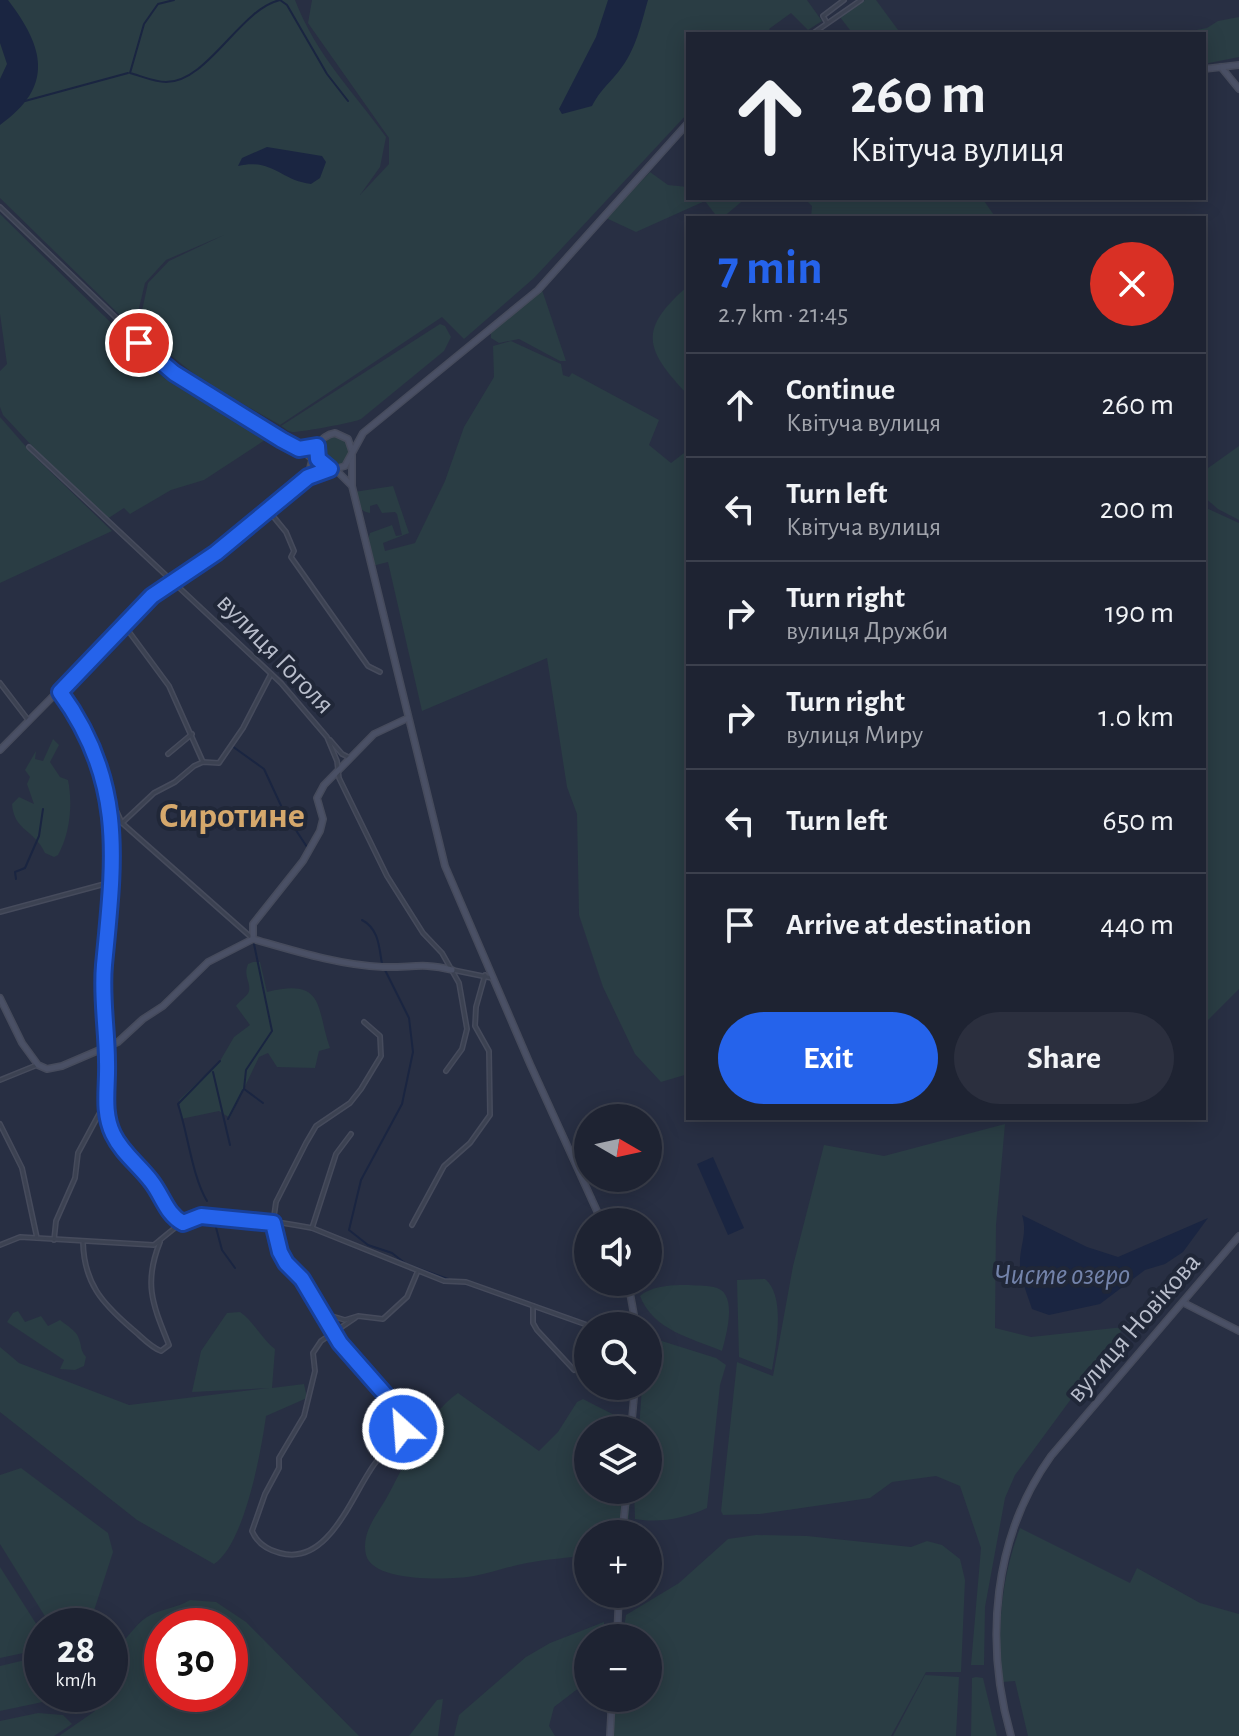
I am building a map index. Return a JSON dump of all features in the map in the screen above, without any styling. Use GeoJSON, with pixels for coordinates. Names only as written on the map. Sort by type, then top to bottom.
{"type":"FeatureCollection","features":[{"type":"Feature","properties":{"kind":"street"},"geometry":{"type":"LineString","coordinates":[[827,23],[823,16],[844,0]]}},
{"type":"Feature","properties":{"kind":"street"},"geometry":{"type":"LineString","coordinates":[[815,32],[861,0]]}},
{"type":"Feature","properties":{"kind":"street"},"geometry":{"type":"LineString","coordinates":[[1206,69],[1239,65]]}},
{"type":"Feature","properties":{"kind":"street"},"geometry":{"type":"LineString","coordinates":[[1221,67],[1239,89]]}},
{"type":"Feature","properties":{"kind":"street"},"geometry":{"type":"LineString","coordinates":[[0,750],[152,596],[204,563],[308,477],[327,467],[342,467],[363,433],[538,290],[686,125]]}},
{"type":"Feature","properties":{"kind":"street"},"geometry":{"type":"LineString","coordinates":[[0,207],[163,364],[299,449],[313,461],[345,477],[352,486]]}},
{"type":"Feature","properties":{"kind":"street"},"geometry":{"type":"LineString","coordinates":[[308,477],[316,448],[326,435],[363,433]]}},
{"type":"Feature","properties":{"kind":"street"},"geometry":{"type":"LineString","coordinates":[[344,436],[350,443],[352,486],[445,866],[596,1208]]}},
{"type":"Feature","properties":{"kind":"street","name":"вулиця Гоголя"},"geometry":{"type":"LineString","coordinates":[[29,447],[281,683],[327,737],[339,768],[339,778],[387,876],[423,933],[442,953],[459,983],[467,1029],[462,1049],[446,1071]]}},
{"type":"Feature","properties":{"kind":"street"},"geometry":{"type":"LineString","coordinates":[[299,449],[316,448]]}},
{"type":"Feature","properties":{"kind":"street"},"geometry":{"type":"LineString","coordinates":[[316,448],[327,467]]}},
{"type":"Feature","properties":{"kind":"street"},"geometry":{"type":"LineString","coordinates":[[268,510],[286,532],[294,551],[291,557],[310,586],[368,666],[380,672]]}},
{"type":"Feature","properties":{"kind":"street"},"geometry":{"type":"LineString","coordinates":[[124,625],[169,686],[203,762]]}},
{"type":"Feature","properties":{"kind":"street"},"geometry":{"type":"LineString","coordinates":[[122,823],[154,793],[203,762],[219,763],[267,687],[271,674]]}},
{"type":"Feature","properties":{"kind":"street"},"geometry":{"type":"LineString","coordinates":[[0,683],[30,722]]}},
{"type":"Feature","properties":{"kind":"street"},"geometry":{"type":"LineString","coordinates":[[267,687],[281,683]]}},
{"type":"Feature","properties":{"kind":"street"},"geometry":{"type":"LineString","coordinates":[[60,692],[79,718],[99,760],[107,792],[112,882],[104,967],[105,1102],[112,1132],[120,1146],[153,1182],[172,1217],[183,1223]]}},
{"type":"Feature","properties":{"kind":"street"},"geometry":{"type":"LineString","coordinates":[[253,939],[253,924],[305,856],[323,819],[317,798],[324,785],[374,734],[408,718]]}},
{"type":"Feature","properties":{"kind":"street"},"geometry":{"type":"LineString","coordinates":[[168,754],[192,734]]}},
{"type":"Feature","properties":{"kind":"street"},"geometry":{"type":"LineString","coordinates":[[327,737],[342,754],[350,758]]}},
{"type":"Feature","properties":{"kind":"street"},"geometry":{"type":"LineString","coordinates":[[107,792],[122,823],[253,939],[335,960],[383,967],[425,963],[492,978]]}},
{"type":"Feature","properties":{"kind":"street"},"geometry":{"type":"LineString","coordinates":[[0,912],[112,882]]}},
{"type":"Feature","properties":{"kind":"street"},"geometry":{"type":"LineString","coordinates":[[0,998],[22,1043],[38,1065],[47,1069],[62,1066],[106,1048],[162,1007],[208,962],[253,939]]}},
{"type":"Feature","properties":{"kind":"street"},"geometry":{"type":"LineString","coordinates":[[412,1225],[444,1166],[488,1121],[491,1110],[489,1051],[475,1026],[476,1007],[485,975]]}},
{"type":"Feature","properties":{"kind":"street"},"geometry":{"type":"LineString","coordinates":[[355,1318],[335,1333],[321,1341],[313,1353],[313,1384],[302,1422],[279,1458],[279,1468],[265,1494],[252,1531],[261,1544],[278,1553],[296,1554],[313,1549],[347,1513],[376,1461],[403,1429],[400,1414],[335,1333],[302,1279],[286,1263],[273,1223],[276,1202],[316,1126],[350,1103],[381,1056],[380,1036],[364,1022]]}},
{"type":"Feature","properties":{"kind":"street"},"geometry":{"type":"LineString","coordinates":[[0,1080],[38,1065]]}},
{"type":"Feature","properties":{"kind":"street"},"geometry":{"type":"LineString","coordinates":[[54,1240],[56,1221],[75,1178],[78,1153],[105,1102]]}},
{"type":"Feature","properties":{"kind":"street"},"geometry":{"type":"LineString","coordinates":[[0,1124],[22,1168],[37,1238]]}},
{"type":"Feature","properties":{"kind":"street"},"geometry":{"type":"LineString","coordinates":[[312,1228],[336,1154],[351,1134]]}},
{"type":"Feature","properties":{"kind":"street"},"geometry":{"type":"LineString","coordinates":[[0,1245],[15,1237],[154,1245],[170,1230],[201,1216],[312,1228],[418,1272],[444,1281],[466,1282],[574,1320]]}},
{"type":"Feature","properties":{"kind":"street","name":"вулиця Новікова"},"geometry":{"type":"LineString","coordinates":[[1011,1736],[998,1685],[995,1653],[1000,1582],[1014,1526],[1038,1473],[1239,1236]]}},
{"type":"Feature","properties":{"kind":"street"},"geometry":{"type":"LineString","coordinates":[[83,1242],[87,1277],[97,1295],[107,1308],[161,1351],[169,1345],[155,1307],[149,1278],[162,1239]]}},
{"type":"Feature","properties":{"kind":"street"},"geometry":{"type":"LineString","coordinates":[[325,1314],[345,1320],[383,1319],[407,1297],[418,1272]]}},
{"type":"Feature","properties":{"kind":"street"},"geometry":{"type":"LineString","coordinates":[[1184,1303],[1239,1331]]}},
{"type":"Feature","properties":{"kind":"street"},"geometry":{"type":"LineString","coordinates":[[533,1306],[532,1317],[537,1330],[574,1370]]}},
{"type":"Feature","properties":{"kind":"street"},"geometry":{"type":"LineString","coordinates":[[610,1736],[611,1712]]}},
{"type":"Feature","properties":{"kind":"shaded area"},"geometry":{"type":"Polygon","coordinates":[[[0,0],[295,0],[324,55],[386,137],[380,167],[360,195],[389,164],[389,138],[308,23],[312,0],[807,0],[822,21],[808,30],[791,13],[769,29],[771,32],[686,32],[686,115],[534,278],[464,339],[442,317],[280,425],[204,382],[138,329],[148,283],[169,261],[224,235],[166,260],[145,283],[134,329],[0,198],[0,0]]]}},
{"type":"Feature","properties":{"kind":"shaded area"},"geometry":{"type":"Polygon","coordinates":[[[865,0],[876,0],[900,32],[851,32],[840,17],[865,0]]]}},
{"type":"Feature","properties":{"kind":"shaded area"},"geometry":{"type":"Polygon","coordinates":[[[1239,17],[1239,57],[1206,64],[1206,32],[1186,32],[1207,28],[1218,21],[1239,17]]]}},
{"type":"Feature","properties":{"kind":"shaded area"},"geometry":{"type":"Polygon","coordinates":[[[650,172],[668,185],[686,187],[686,200],[744,200],[724,216],[716,216],[705,201],[636,232],[606,218],[650,172]]]}},
{"type":"Feature","properties":{"kind":"shaded area"},"geometry":{"type":"Polygon","coordinates":[[[806,200],[983,200],[995,216],[811,216],[812,206],[806,200]]]}},
{"type":"Feature","properties":{"kind":"shaded area"},"geometry":{"type":"Polygon","coordinates":[[[0,214],[153,364],[268,438],[204,480],[171,490],[130,514],[124,508],[107,519],[65,481],[3,415],[0,407],[0,371],[7,364],[0,314],[0,214]]]}},
{"type":"Feature","properties":{"kind":"shaded area"},"geometry":{"type":"Polygon","coordinates":[[[686,288],[686,393],[662,365],[653,339],[654,327],[672,301],[686,288]]]}},
{"type":"Feature","properties":{"kind":"shaded area"},"geometry":{"type":"Polygon","coordinates":[[[542,290],[566,361],[560,361],[519,339],[499,343],[491,338],[491,332],[542,290]]]}},
{"type":"Feature","properties":{"kind":"shaded area"},"geometry":{"type":"Polygon","coordinates":[[[440,324],[445,326],[451,337],[444,351],[361,419],[296,432],[281,426],[440,324]]]}},
{"type":"Feature","properties":{"kind":"shaded area"},"geometry":{"type":"Polygon","coordinates":[[[511,341],[561,364],[563,375],[569,377],[572,373],[659,420],[649,445],[671,463],[686,452],[686,1075],[661,1082],[635,1054],[603,987],[579,915],[577,814],[567,787],[547,658],[422,711],[388,562],[372,566],[367,544],[370,533],[392,525],[396,536],[402,535],[397,514],[382,513],[377,504],[370,506],[370,513],[366,512],[359,506],[354,492],[393,486],[409,533],[383,543],[385,551],[415,543],[445,481],[464,427],[494,377],[493,346],[511,341]]]}},
{"type":"Feature","properties":{"kind":"shaded area"},"geometry":{"type":"Polygon","coordinates":[[[0,417],[35,457],[112,531],[0,583],[0,417]]]}},
{"type":"Feature","properties":{"kind":"shaded area"},"geometry":{"type":"Polygon","coordinates":[[[334,435],[345,440],[350,451],[345,462],[334,467],[323,462],[318,451],[323,440],[334,435]]]}},
{"type":"Feature","properties":{"kind":"shaded area"},"geometry":{"type":"Polygon","coordinates":[[[1239,446],[1239,520],[1206,499],[1206,470],[1239,446]]]}},
{"type":"Feature","properties":{"kind":"shaded area"},"geometry":{"type":"Polygon","coordinates":[[[1206,508],[1239,523],[1239,989],[1206,1022],[1206,508]]]}},
{"type":"Feature","properties":{"kind":"shaded area"},"geometry":{"type":"Polygon","coordinates":[[[53,739],[59,745],[50,762],[60,777],[68,780],[70,799],[65,838],[58,855],[54,857],[45,853],[16,820],[12,804],[19,797],[34,804],[27,784],[30,777],[25,770],[36,751],[35,759],[43,761],[53,739]]]}},
{"type":"Feature","properties":{"kind":"shaded area"},"geometry":{"type":"Polygon","coordinates":[[[260,962],[267,992],[286,988],[309,993],[319,1009],[330,1048],[319,1051],[315,1068],[277,1067],[268,1053],[259,1057],[230,1118],[219,1111],[181,1119],[179,1100],[220,1061],[234,1037],[250,1025],[236,1006],[248,993],[247,969],[248,964],[260,962]]]}},
{"type":"Feature","properties":{"kind":"shaded area"},"geometry":{"type":"Polygon","coordinates":[[[1005,1124],[996,1225],[995,1328],[1031,1337],[1124,1327],[1015,1475],[1005,1498],[985,1607],[984,1665],[971,1665],[981,1548],[960,1486],[936,1476],[892,1482],[870,1498],[760,1514],[723,1515],[721,1511],[737,1362],[773,1376],[793,1266],[824,1145],[884,1156],[1005,1124]]]}},
{"type":"Feature","properties":{"kind":"shaded area"},"geometry":{"type":"Polygon","coordinates":[[[765,1279],[776,1297],[777,1309],[772,1370],[739,1357],[737,1280],[765,1279]]]}},
{"type":"Feature","properties":{"kind":"shaded area"},"geometry":{"type":"Polygon","coordinates":[[[707,1286],[723,1292],[729,1316],[722,1351],[663,1325],[662,1312],[650,1312],[646,1308],[640,1296],[662,1296],[662,1287],[707,1286]]]}},
{"type":"Feature","properties":{"kind":"shaded area"},"geometry":{"type":"Polygon","coordinates":[[[18,1311],[25,1322],[41,1316],[48,1326],[60,1320],[71,1328],[78,1336],[86,1357],[84,1366],[75,1370],[60,1369],[64,1360],[7,1322],[18,1311]]]}},
{"type":"Feature","properties":{"kind":"shaded area"},"geometry":{"type":"Polygon","coordinates":[[[240,1312],[275,1349],[272,1388],[304,1384],[307,1398],[266,1416],[255,1474],[242,1519],[225,1554],[214,1564],[137,1520],[0,1412],[0,1347],[19,1363],[129,1405],[269,1388],[192,1392],[201,1351],[227,1313],[240,1312]]]}},
{"type":"Feature","properties":{"kind":"shaded area"},"geometry":{"type":"Polygon","coordinates":[[[662,1341],[716,1358],[726,1365],[720,1385],[707,1508],[662,1520],[635,1519],[634,1504],[662,1504],[662,1416],[640,1416],[641,1400],[662,1400],[662,1341]]]}},
{"type":"Feature","properties":{"kind":"shaded area"},"geometry":{"type":"Polygon","coordinates":[[[458,1393],[539,1451],[558,1432],[581,1400],[616,1416],[574,1416],[574,1504],[630,1504],[629,1520],[574,1520],[574,1557],[527,1563],[474,1576],[414,1578],[383,1571],[372,1564],[365,1547],[370,1525],[417,1442],[446,1403],[458,1393]]]}},
{"type":"Feature","properties":{"kind":"shaded area"},"geometry":{"type":"Polygon","coordinates":[[[21,1468],[108,1533],[113,1552],[95,1608],[40,1608],[0,1544],[0,1475],[21,1468]]]}},
{"type":"Feature","properties":{"kind":"shaded area"},"geometry":{"type":"Polygon","coordinates":[[[1020,1528],[1130,1583],[1137,1568],[1200,1603],[1239,1614],[1239,1736],[1028,1736],[1015,1681],[1002,1682],[1001,1662],[1000,1623],[1005,1585],[1020,1528]]]}},
{"type":"Feature","properties":{"kind":"shaded area"},"geometry":{"type":"Polygon","coordinates":[[[756,1535],[807,1536],[911,1547],[927,1541],[942,1545],[960,1559],[965,1580],[961,1672],[926,1672],[891,1736],[607,1736],[611,1712],[662,1712],[662,1624],[624,1624],[626,1615],[638,1608],[662,1608],[662,1593],[679,1583],[728,1539],[756,1535]]]}},
{"type":"Feature","properties":{"kind":"shaded area"},"geometry":{"type":"Polygon","coordinates":[[[0,1567],[26,1608],[24,1653],[0,1658],[0,1567]]]}},
{"type":"Feature","properties":{"kind":"shaded area"},"geometry":{"type":"Polygon","coordinates":[[[190,1600],[216,1602],[225,1608],[169,1608],[190,1600]]]}},
{"type":"Feature","properties":{"kind":"shaded area"},"geometry":{"type":"Polygon","coordinates":[[[144,1619],[144,1712],[248,1712],[248,1624],[359,1736],[59,1736],[94,1712],[128,1712],[128,1636],[144,1619]]]}},
{"type":"Feature","properties":{"kind":"shaded area"},"geometry":{"type":"Polygon","coordinates":[[[574,1634],[574,1692],[554,1707],[549,1726],[555,1736],[454,1736],[459,1715],[526,1657],[574,1634]]]}},
{"type":"Feature","properties":{"kind":"shaded area"},"geometry":{"type":"Polygon","coordinates":[[[24,1660],[24,1706],[0,1711],[0,1666],[24,1660]]]}},
{"type":"Feature","properties":{"kind":"shaded area"},"geometry":{"type":"Polygon","coordinates":[[[925,1675],[959,1677],[956,1736],[893,1736],[925,1675]]]}},
{"type":"Feature","properties":{"kind":"shaded area"},"geometry":{"type":"Polygon","coordinates":[[[972,1678],[983,1678],[997,1736],[971,1736],[972,1678]]]}},
{"type":"Feature","properties":{"kind":"shaded area"},"geometry":{"type":"Polygon","coordinates":[[[443,1699],[438,1736],[409,1736],[437,1700],[443,1699]]]}},
{"type":"Feature","properties":{"kind":"shaded area"},"geometry":{"type":"Polygon","coordinates":[[[38,1713],[63,1715],[72,1724],[54,1736],[0,1736],[0,1721],[38,1713]]]}},
{"type":"Feature","properties":{"kind":"water"},"geometry":{"type":"Polygon","coordinates":[[[0,0],[8,0],[30,34],[38,66],[30,96],[0,125],[0,79],[7,64],[0,43],[0,0]]]}},
{"type":"Feature","properties":{"kind":"water"},"geometry":{"type":"Polygon","coordinates":[[[608,0],[648,0],[634,46],[592,106],[562,114],[559,109],[596,37],[608,0]]]}},
{"type":"Feature","properties":{"kind":"water"},"geometry":{"type":"Polygon","coordinates":[[[267,147],[322,156],[326,162],[320,178],[311,184],[292,179],[269,167],[238,166],[242,158],[267,147]]]}},
{"type":"Feature","properties":{"kind":"water"},"geometry":{"type":"Polygon","coordinates":[[[713,1157],[744,1228],[728,1235],[697,1164],[713,1157]]]}},
{"type":"Feature","properties":{"kind":"water","name":"Чисте озеро"},"geometry":{"type":"Polygon","coordinates":[[[1022,1215],[1087,1247],[1118,1257],[1208,1218],[1183,1252],[1165,1264],[1145,1270],[1100,1304],[1049,1315],[1032,1309],[1023,1282],[1020,1266],[1024,1228],[1022,1215]]]}},
{"type":"Feature","properties":{"kind":"waterway"},"geometry":{"type":"LineString","coordinates":[[174,0],[158,4],[144,24],[130,73],[161,82],[181,79],[210,58],[251,17],[265,6],[280,0],[287,5],[327,74],[348,101]]}},
{"type":"Feature","properties":{"kind":"waterway"},"geometry":{"type":"LineString","coordinates":[[25,101],[128,73]]}},
{"type":"Feature","properties":{"kind":"waterway"},"geometry":{"type":"LineString","coordinates":[[232,746],[264,769],[284,812],[307,847]]}},
{"type":"Feature","properties":{"kind":"waterway"},"geometry":{"type":"LineString","coordinates":[[16,879],[15,872],[25,868],[39,836],[43,809]]}},
{"type":"Feature","properties":{"kind":"waterway"},"geometry":{"type":"LineString","coordinates":[[362,920],[375,933],[382,964]]}},
{"type":"Feature","properties":{"kind":"waterway"},"geometry":{"type":"LineString","coordinates":[[254,944],[272,1031],[246,1070],[244,1089],[263,1103]]}},
{"type":"Feature","properties":{"kind":"waterway"},"geometry":{"type":"LineString","coordinates":[[385,970],[409,1018],[413,1052],[402,1104],[361,1180],[349,1230],[368,1245],[392,1253],[406,1264],[448,1279]]}},
{"type":"Feature","properties":{"kind":"waterway"},"geometry":{"type":"LineString","coordinates":[[207,1201],[194,1167],[178,1104],[220,1061]]}},
{"type":"Feature","properties":{"kind":"waterway"},"geometry":{"type":"LineString","coordinates":[[213,1072],[230,1145]]}},
{"type":"Feature","properties":{"kind":"waterway"},"geometry":{"type":"LineString","coordinates":[[228,1119],[243,1090]]}},
{"type":"Feature","properties":{"kind":"waterway"},"geometry":{"type":"LineString","coordinates":[[214,1220],[222,1250],[235,1268]]}},
{"type":"Feature","properties":{"kind":"district","name":"Сиротине"},"geometry":{"type":"Point","coordinates":[232,816]}},
{"type":"Feature","properties":{"kind":"route"},"geometry":{"type":"LineString","coordinates":[[139,343],[174,373],[282,440],[299,449],[317,446],[318,459],[330,469],[308,477],[216,553],[152,596],[60,692],[79,718],[99,760],[112,827],[112,905],[104,967],[106,1113],[120,1146],[153,1182],[172,1217],[183,1223],[201,1216],[273,1223],[286,1263],[302,1279],[340,1343],[372,1375],[397,1408],[403,1429]]}}]}
